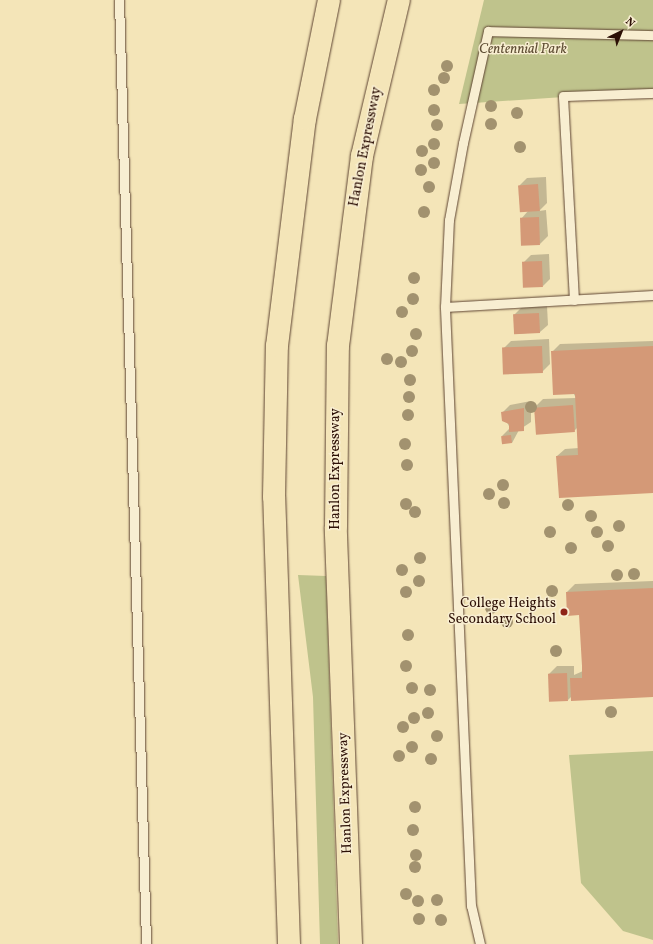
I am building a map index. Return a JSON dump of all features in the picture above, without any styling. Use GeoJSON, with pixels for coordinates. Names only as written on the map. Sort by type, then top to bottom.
{"type":"FeatureCollection","features":[{"type":"Feature","properties":{"kind":"highway"},"geometry":{"type":"LineString","coordinates":[[289,944],[274,497],[277,346],[304,126],[329,0]]}},
{"type":"Feature","properties":{"kind":"highway","name":"Hanlon Expressway"},"geometry":{"type":"LineString","coordinates":[[351,944],[336,527],[338,346],[362,156],[399,0]]}},
{"type":"Feature","properties":{"kind":"lane"},"geometry":{"type":"LineString","coordinates":[[119,0],[146,944]]}},
{"type":"Feature","properties":{"kind":"lane"},"geometry":{"type":"LineString","coordinates":[[480,944],[471,906],[445,307],[449,220],[488,31],[653,35]]}},
{"type":"Feature","properties":{"kind":"lane"},"geometry":{"type":"LineString","coordinates":[[574,300],[563,96],[653,93]]}},
{"type":"Feature","properties":{"kind":"lane"},"geometry":{"type":"LineString","coordinates":[[445,307],[653,295]]}},
{"type":"Feature","properties":{"kind":"green space","name":"Centennial Park"},"geometry":{"type":"Polygon","coordinates":[[[484,0],[653,0],[653,91],[459,104],[484,0]]]}},
{"type":"Feature","properties":{"kind":"green space"},"geometry":{"type":"Polygon","coordinates":[[[298,575],[326,576],[338,944],[320,944],[313,697],[298,575]]]}},
{"type":"Feature","properties":{"kind":"green space"},"geometry":{"type":"Polygon","coordinates":[[[653,751],[653,940],[623,931],[581,883],[569,755],[653,751]]]}},
{"type":"Feature","properties":{"kind":"building"},"geometry":{"type":"Polygon","coordinates":[[[538,184],[540,211],[520,212],[518,185],[538,184]]]}},
{"type":"Feature","properties":{"kind":"building"},"geometry":{"type":"Polygon","coordinates":[[[539,217],[540,245],[521,246],[520,218],[539,217]]]}},
{"type":"Feature","properties":{"kind":"building"},"geometry":{"type":"Polygon","coordinates":[[[542,261],[543,287],[523,288],[522,262],[542,261]]]}},
{"type":"Feature","properties":{"kind":"building"},"geometry":{"type":"Polygon","coordinates":[[[539,313],[540,333],[514,334],[513,314],[539,313]]]}},
{"type":"Feature","properties":{"kind":"building"},"geometry":{"type":"Polygon","coordinates":[[[542,346],[543,373],[503,374],[502,347],[542,346]]]}},
{"type":"Feature","properties":{"kind":"building"},"geometry":{"type":"Polygon","coordinates":[[[653,346],[653,493],[559,498],[556,456],[578,455],[575,394],[553,395],[551,351],[653,346]]]}},
{"type":"Feature","properties":{"kind":"building"},"geometry":{"type":"Polygon","coordinates":[[[573,405],[575,432],[536,435],[534,408],[573,405]]]}},
{"type":"Feature","properties":{"kind":"building"},"geometry":{"type":"Polygon","coordinates":[[[524,408],[524,431],[509,432],[509,424],[502,421],[501,412],[524,408]]]}},
{"type":"Feature","properties":{"kind":"building"},"geometry":{"type":"Polygon","coordinates":[[[511,435],[512,443],[502,444],[501,436],[511,435]]]}},
{"type":"Feature","properties":{"kind":"building"},"geometry":{"type":"Polygon","coordinates":[[[653,588],[653,697],[571,701],[570,678],[582,678],[582,666],[579,615],[567,616],[566,592],[653,588]]]}},
{"type":"Feature","properties":{"kind":"building"},"geometry":{"type":"Polygon","coordinates":[[[567,673],[568,701],[549,702],[548,674],[567,673]]]}},
{"type":"Feature","properties":{"kind":"place","name":"College Heights Secondary School"},"geometry":{"type":"Point","coordinates":[564,612]}}]}
